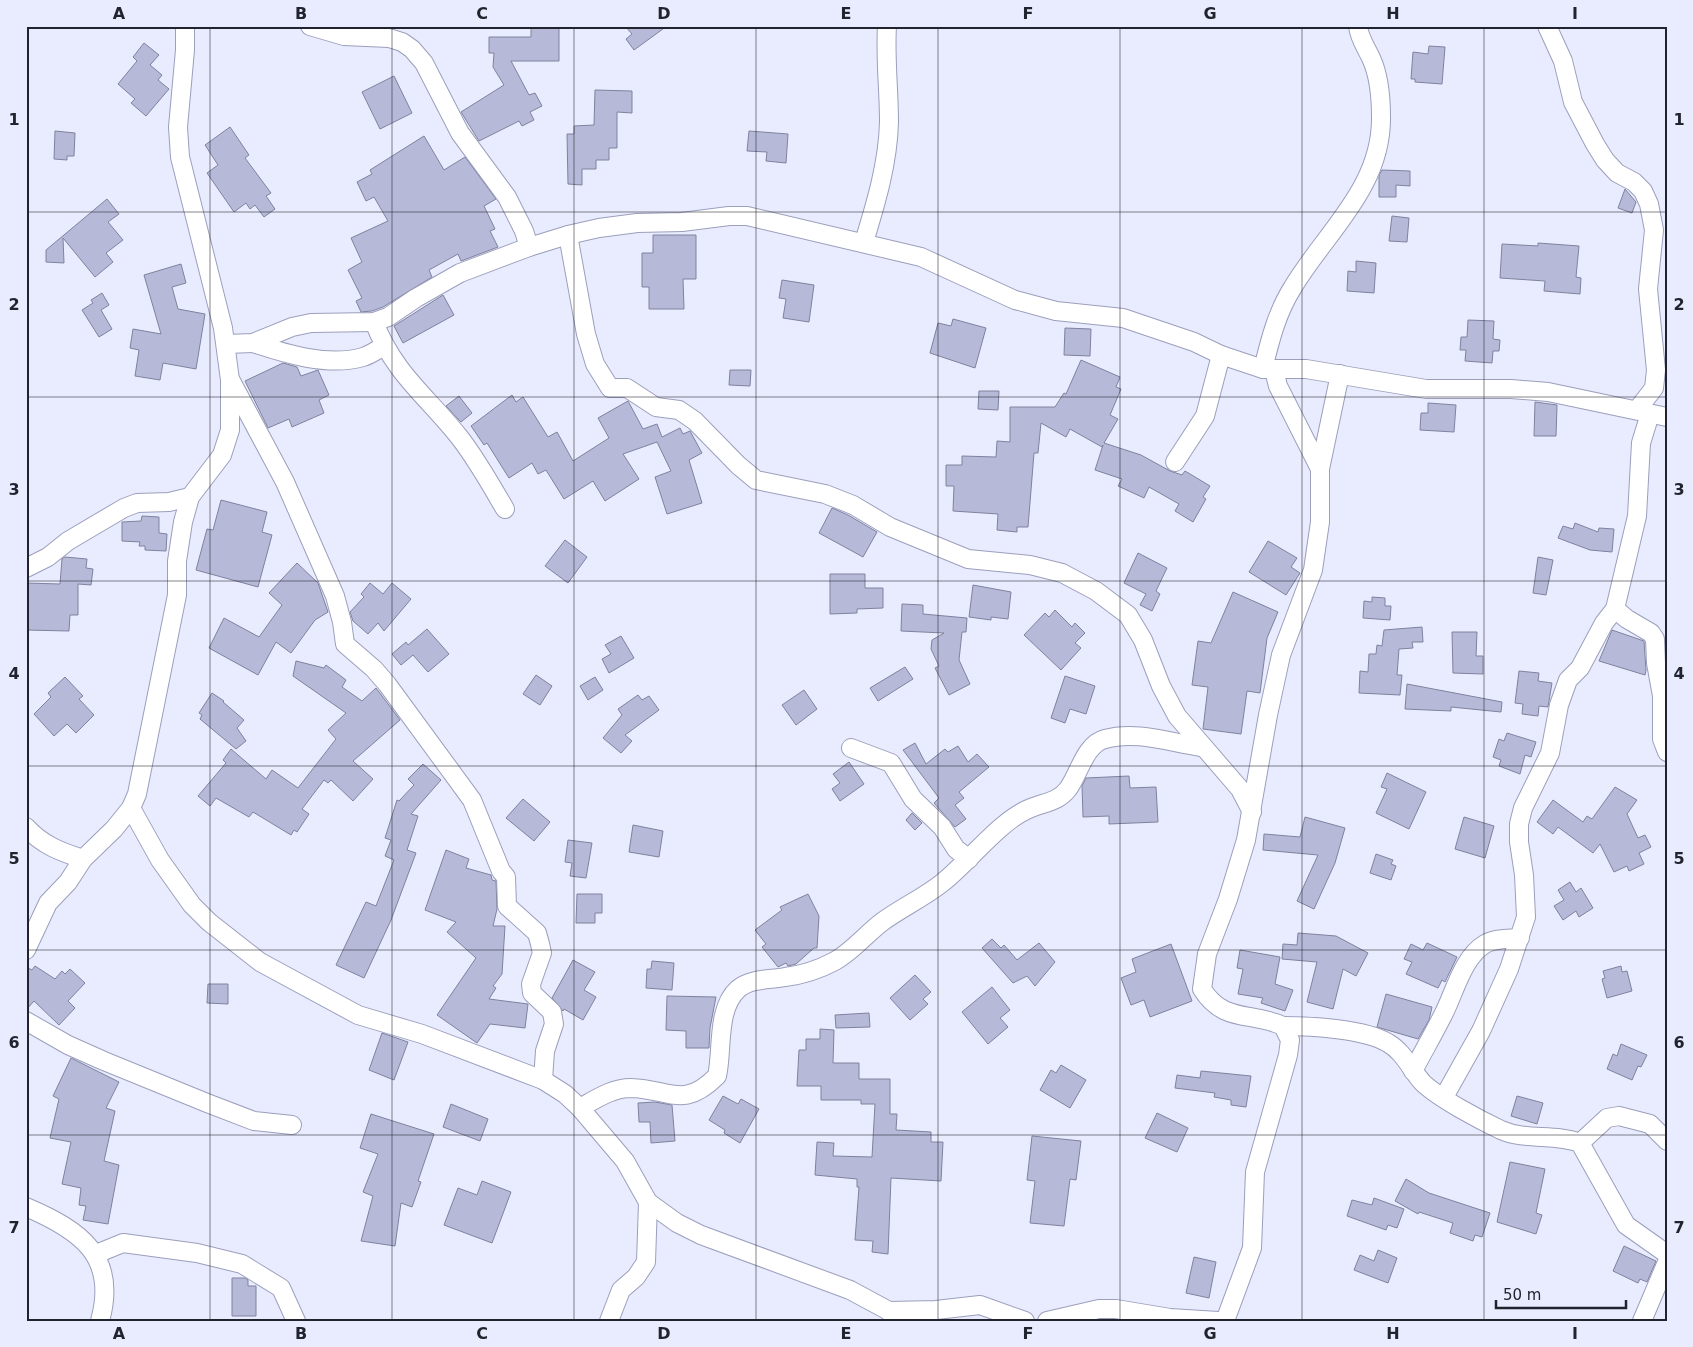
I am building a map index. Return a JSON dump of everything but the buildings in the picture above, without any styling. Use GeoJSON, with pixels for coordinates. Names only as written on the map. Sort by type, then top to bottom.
{"type":"FeatureCollection","features":[{"type":"Feature","properties":{"kind":"street"},"geometry":{"type":"LineString","coordinates":[[26,950],[48,903],[68,882],[83,859],[114,829],[131,808],[137,794],[150,722],[168,647],[177,595],[177,561],[190,497],[222,455],[230,430],[230,380],[226,344],[180,157],[178,127],[185,50],[185,26]]}},
{"type":"Feature","properties":{"kind":"street"},"geometry":{"type":"LineString","coordinates":[[310,26],[344,36],[389,38],[402,42],[412,49],[424,63],[460,133],[507,197],[524,231],[529,247]]}},
{"type":"Feature","properties":{"kind":"street"},"geometry":{"type":"LineString","coordinates":[[864,242],[877,199],[888,134],[887,26]]}},
{"type":"Feature","properties":{"kind":"street"},"geometry":{"type":"LineString","coordinates":[[1320,469],[1268,370],[1283,304],[1311,259],[1352,204],[1372,168],[1381,133],[1378,78],[1371,58],[1358,34],[1358,26]]}},
{"type":"Feature","properties":{"kind":"street"},"geometry":{"type":"LineString","coordinates":[[1444,1097],[1481,1031],[1509,969],[1520,938],[1526,918],[1524,875],[1519,842],[1519,824],[1523,808],[1550,753],[1559,705],[1568,680],[1580,668],[1604,623],[1615,609],[1636,516],[1641,443],[1657,414],[1654,388],[1656,370],[1648,289],[1654,230],[1649,204],[1643,192],[1634,182],[1617,173],[1605,160],[1595,144],[1573,102],[1563,61],[1547,26]]}},
{"type":"Feature","properties":{"kind":"street"},"geometry":{"type":"LineString","coordinates":[[226,344],[253,343],[292,327],[311,323],[374,322],[388,317],[416,298],[460,273],[529,247],[568,235],[599,228],[637,223],[682,222],[729,216],[748,216],[922,257],[1015,300],[1056,312],[1123,318],[1185,339],[1221,355],[1268,370],[1306,369],[1426,389],[1511,389],[1548,392],[1657,414]]}},
{"type":"Feature","properties":{"kind":"street"},"geometry":{"type":"LineString","coordinates":[[568,235],[594,364],[610,388],[627,388],[656,407],[679,410],[695,421],[756,480],[825,494],[853,505],[898,531],[968,559],[996,564],[1030,565],[1062,573],[1096,591],[1128,615],[1143,640],[1161,686],[1177,716],[1240,789],[1252,812]]}},
{"type":"Feature","properties":{"kind":"street"},"geometry":{"type":"LineString","coordinates":[[374,322],[384,346],[395,364],[460,438],[505,509]]}},
{"type":"Feature","properties":{"kind":"street"},"geometry":{"type":"LineString","coordinates":[[253,343],[277,351],[333,361],[365,357],[384,346]]}},
{"type":"Feature","properties":{"kind":"street"},"geometry":{"type":"LineString","coordinates":[[1175,462],[1204,416],[1221,355]]}},
{"type":"Feature","properties":{"kind":"street"},"geometry":{"type":"LineString","coordinates":[[1340,374],[1320,469],[1318,550],[1314,570],[1290,628],[1279,664],[1257,773],[1252,812],[1237,871],[1207,954],[1202,989],[1210,1002],[1225,1012],[1271,1020],[1284,1026],[1314,1026],[1373,1037],[1388,1042],[1401,1052],[1413,1071],[1425,1084],[1504,1131],[1524,1136],[1570,1139],[1580,1143],[1626,1225],[1667,1254]]}},
{"type":"Feature","properties":{"kind":"street"},"geometry":{"type":"LineString","coordinates":[[230,380],[285,482],[299,519],[335,596],[345,644],[388,684],[472,800],[501,871],[506,877],[507,906],[537,933],[542,954],[531,984],[532,992],[552,1012],[554,1018],[545,1052],[543,1080]]}},
{"type":"Feature","properties":{"kind":"street"},"geometry":{"type":"LineString","coordinates":[[26,568],[48,557],[68,542],[124,508],[137,503],[169,502],[190,497]]}},
{"type":"Feature","properties":{"kind":"street"},"geometry":{"type":"LineString","coordinates":[[1615,609],[1627,619],[1651,633],[1655,640],[1656,663],[1662,696],[1662,739],[1667,752]]}},
{"type":"Feature","properties":{"kind":"street"},"geometry":{"type":"LineString","coordinates":[[580,1108],[620,1089],[632,1088],[689,1096],[701,1091],[717,1076],[720,1062],[722,1026],[728,1006],[739,989],[765,978],[784,978],[809,972],[836,960],[853,948],[882,922],[943,883],[1012,819],[1032,808],[1046,805],[1058,798],[1067,790],[1095,744],[1105,739],[1143,737],[1202,747]]}},
{"type":"Feature","properties":{"kind":"street"},"geometry":{"type":"LineString","coordinates":[[851,748],[890,763],[913,799],[942,827],[956,848],[969,859]]}},
{"type":"Feature","properties":{"kind":"street"},"geometry":{"type":"LineString","coordinates":[[131,808],[160,860],[192,905],[209,922],[260,962],[358,1015],[422,1034],[543,1080],[565,1094],[580,1108],[625,1162],[648,1202],[677,1223],[701,1234],[850,1290],[893,1316],[980,1305],[1025,1321]]}},
{"type":"Feature","properties":{"kind":"street"},"geometry":{"type":"LineString","coordinates":[[26,827],[35,837],[54,850],[83,859]]}},
{"type":"Feature","properties":{"kind":"street"},"geometry":{"type":"LineString","coordinates":[[1413,1071],[1444,1014],[1463,970],[1475,954],[1484,944],[1495,940],[1520,938]]}},
{"type":"Feature","properties":{"kind":"street"},"geometry":{"type":"LineString","coordinates":[[26,1021],[68,1045],[208,1104],[254,1121],[292,1125]]}},
{"type":"Feature","properties":{"kind":"street"},"geometry":{"type":"LineString","coordinates":[[1225,1321],[1252,1248],[1255,1216],[1255,1172],[1288,1055],[1290,1040],[1284,1026]]}},
{"type":"Feature","properties":{"kind":"street"},"geometry":{"type":"LineString","coordinates":[[1580,1143],[1608,1118],[1619,1116],[1650,1124],[1667,1141]]}},
{"type":"Feature","properties":{"kind":"street"},"geometry":{"type":"LineString","coordinates":[[609,1321],[621,1290],[636,1277],[646,1262],[648,1202]]}},
{"type":"Feature","properties":{"kind":"street"},"geometry":{"type":"LineString","coordinates":[[26,1207],[79,1234],[96,1254],[103,1282],[100,1321]]}},
{"type":"Feature","properties":{"kind":"street"},"geometry":{"type":"LineString","coordinates":[[96,1254],[123,1243],[197,1253],[242,1264],[280,1288],[296,1321]]}},
{"type":"Feature","properties":{"kind":"street"},"geometry":{"type":"LineString","coordinates":[[1642,1321],[1667,1262]]}},
{"type":"Feature","properties":{"kind":"street"},"geometry":{"type":"LineString","coordinates":[[1046,1321],[1099,1309],[1116,1309],[1170,1318],[1218,1321]]}}]}
